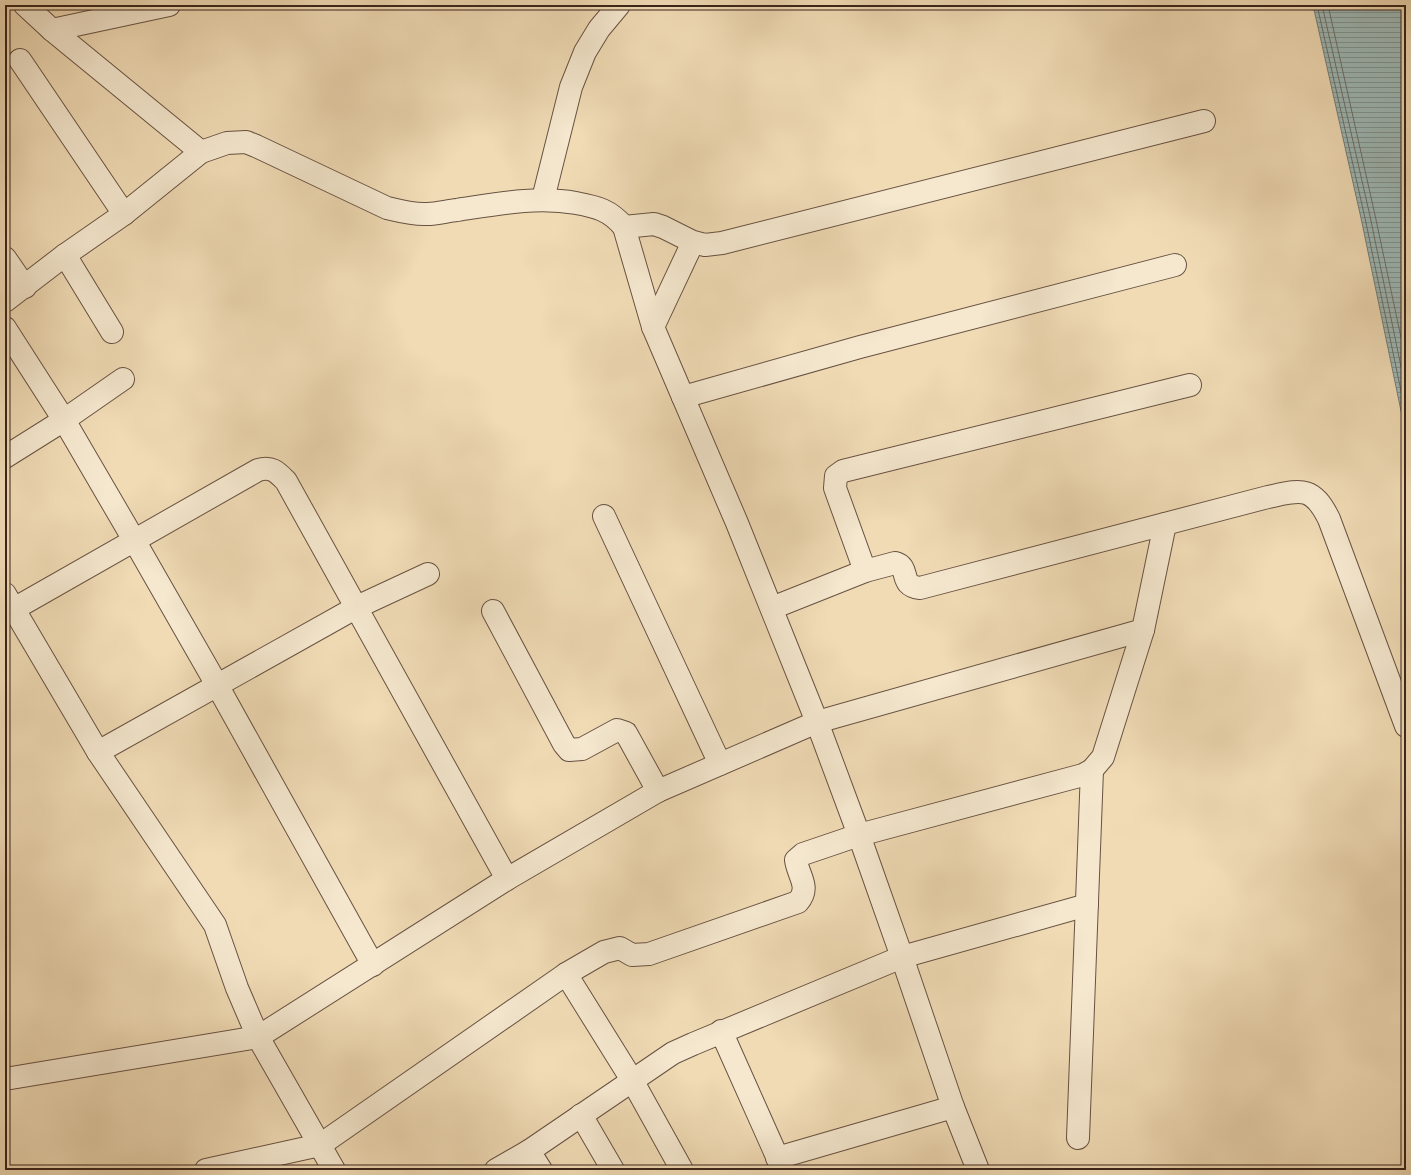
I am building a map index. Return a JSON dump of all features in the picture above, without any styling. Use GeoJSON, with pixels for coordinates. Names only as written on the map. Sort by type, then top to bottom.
{"type":"FeatureCollection","features":[{"type":"Feature","properties":{"kind":"street"},"geometry":{"type":"LineString","coordinates":[[25,5],[52,30],[201,152]]}},
{"type":"Feature","properties":{"kind":"street"},"geometry":{"type":"LineString","coordinates":[[52,30],[135,9],[169,5]]}},
{"type":"Feature","properties":{"kind":"street"},"geometry":{"type":"LineString","coordinates":[[543,200],[571,87],[584,52],[599,29],[619,5]]}},
{"type":"Feature","properties":{"kind":"street"},"geometry":{"type":"LineString","coordinates":[[20,60],[124,214]]}},
{"type":"Feature","properties":{"kind":"street"},"geometry":{"type":"LineString","coordinates":[[624,227],[654,224],[693,242],[705,245],[722,242],[1204,121]]}},
{"type":"Feature","properties":{"kind":"street"},"geometry":{"type":"LineString","coordinates":[[5,301],[64,255],[124,214],[201,152],[227,143],[246,142],[387,208],[406,212],[426,214],[520,201],[543,200],[576,203],[604,210],[616,217],[624,227],[652,327],[737,523],[817,722],[859,835],[953,1107],[978,1170]]}},
{"type":"Feature","properties":{"kind":"street"},"geometry":{"type":"LineString","coordinates":[[652,327],[693,242]]}},
{"type":"Feature","properties":{"kind":"street"},"geometry":{"type":"LineString","coordinates":[[64,255],[112,332]]}},
{"type":"Feature","properties":{"kind":"street"},"geometry":{"type":"LineString","coordinates":[[5,258],[24,287]]}},
{"type":"Feature","properties":{"kind":"street"},"geometry":{"type":"LineString","coordinates":[[683,397],[860,347],[1175,265]]}},
{"type":"Feature","properties":{"kind":"street"},"geometry":{"type":"LineString","coordinates":[[5,328],[64,420],[134,540],[217,685],[373,965]]}},
{"type":"Feature","properties":{"kind":"street"},"geometry":{"type":"LineString","coordinates":[[5,457],[64,420],[123,379]]}},
{"type":"Feature","properties":{"kind":"street"},"geometry":{"type":"LineString","coordinates":[[865,571],[835,488],[836,476],[843,471],[1190,385]]}},
{"type":"Feature","properties":{"kind":"street"},"geometry":{"type":"LineString","coordinates":[[334,1170],[258,1037],[243,1002],[215,925],[98,752],[8,606],[134,540],[258,470],[266,468],[275,471],[286,481],[507,879]]}},
{"type":"Feature","properties":{"kind":"street"},"geometry":{"type":"LineString","coordinates":[[772,608],[865,571],[895,563],[899,564],[903,568],[908,583],[913,588],[920,588],[1268,497],[1298,491],[1312,495],[1322,506],[1329,520],[1406,726]]}},
{"type":"Feature","properties":{"kind":"street"},"geometry":{"type":"LineString","coordinates":[[604,516],[720,764]]}},
{"type":"Feature","properties":{"kind":"street"},"geometry":{"type":"LineString","coordinates":[[206,1170],[320,1145],[566,974],[604,952],[620,948],[632,955],[649,954],[798,902],[804,896],[805,886],[797,868],[796,860],[803,854],[859,835],[1083,775],[1092,770],[1103,757],[1143,630],[1165,524]]}},
{"type":"Feature","properties":{"kind":"street"},"geometry":{"type":"LineString","coordinates":[[98,752],[357,607],[428,574]]}},
{"type":"Feature","properties":{"kind":"street"},"geometry":{"type":"LineString","coordinates":[[493,611],[564,744],[569,750],[582,748],[617,730],[626,733],[658,791]]}},
{"type":"Feature","properties":{"kind":"street"},"geometry":{"type":"LineString","coordinates":[[5,1079],[258,1037],[507,879],[658,791],[817,722],[1143,630]]}},
{"type":"Feature","properties":{"kind":"street"},"geometry":{"type":"LineString","coordinates":[[1078,1138],[1092,770]]}},
{"type":"Feature","properties":{"kind":"street"},"geometry":{"type":"LineString","coordinates":[[496,1170],[529,1151],[673,1053],[902,957],[1087,905]]}},
{"type":"Feature","properties":{"kind":"street"},"geometry":{"type":"LineString","coordinates":[[566,974],[632,1080],[682,1170]]}},
{"type":"Feature","properties":{"kind":"street"},"geometry":{"type":"LineString","coordinates":[[721,1032],[780,1164],[953,1107]]}},
{"type":"Feature","properties":{"kind":"street"},"geometry":{"type":"LineString","coordinates":[[581,1115],[612,1170]]}},
{"type":"Feature","properties":{"kind":"street"},"geometry":{"type":"LineString","coordinates":[[529,1151],[541,1170]]}},
{"type":"Feature","properties":{"kind":"water"},"geometry":{"type":"Polygon","coordinates":[[[1313,5],[1406,5],[1406,435],[1361,218],[1313,5]]]}}]}
